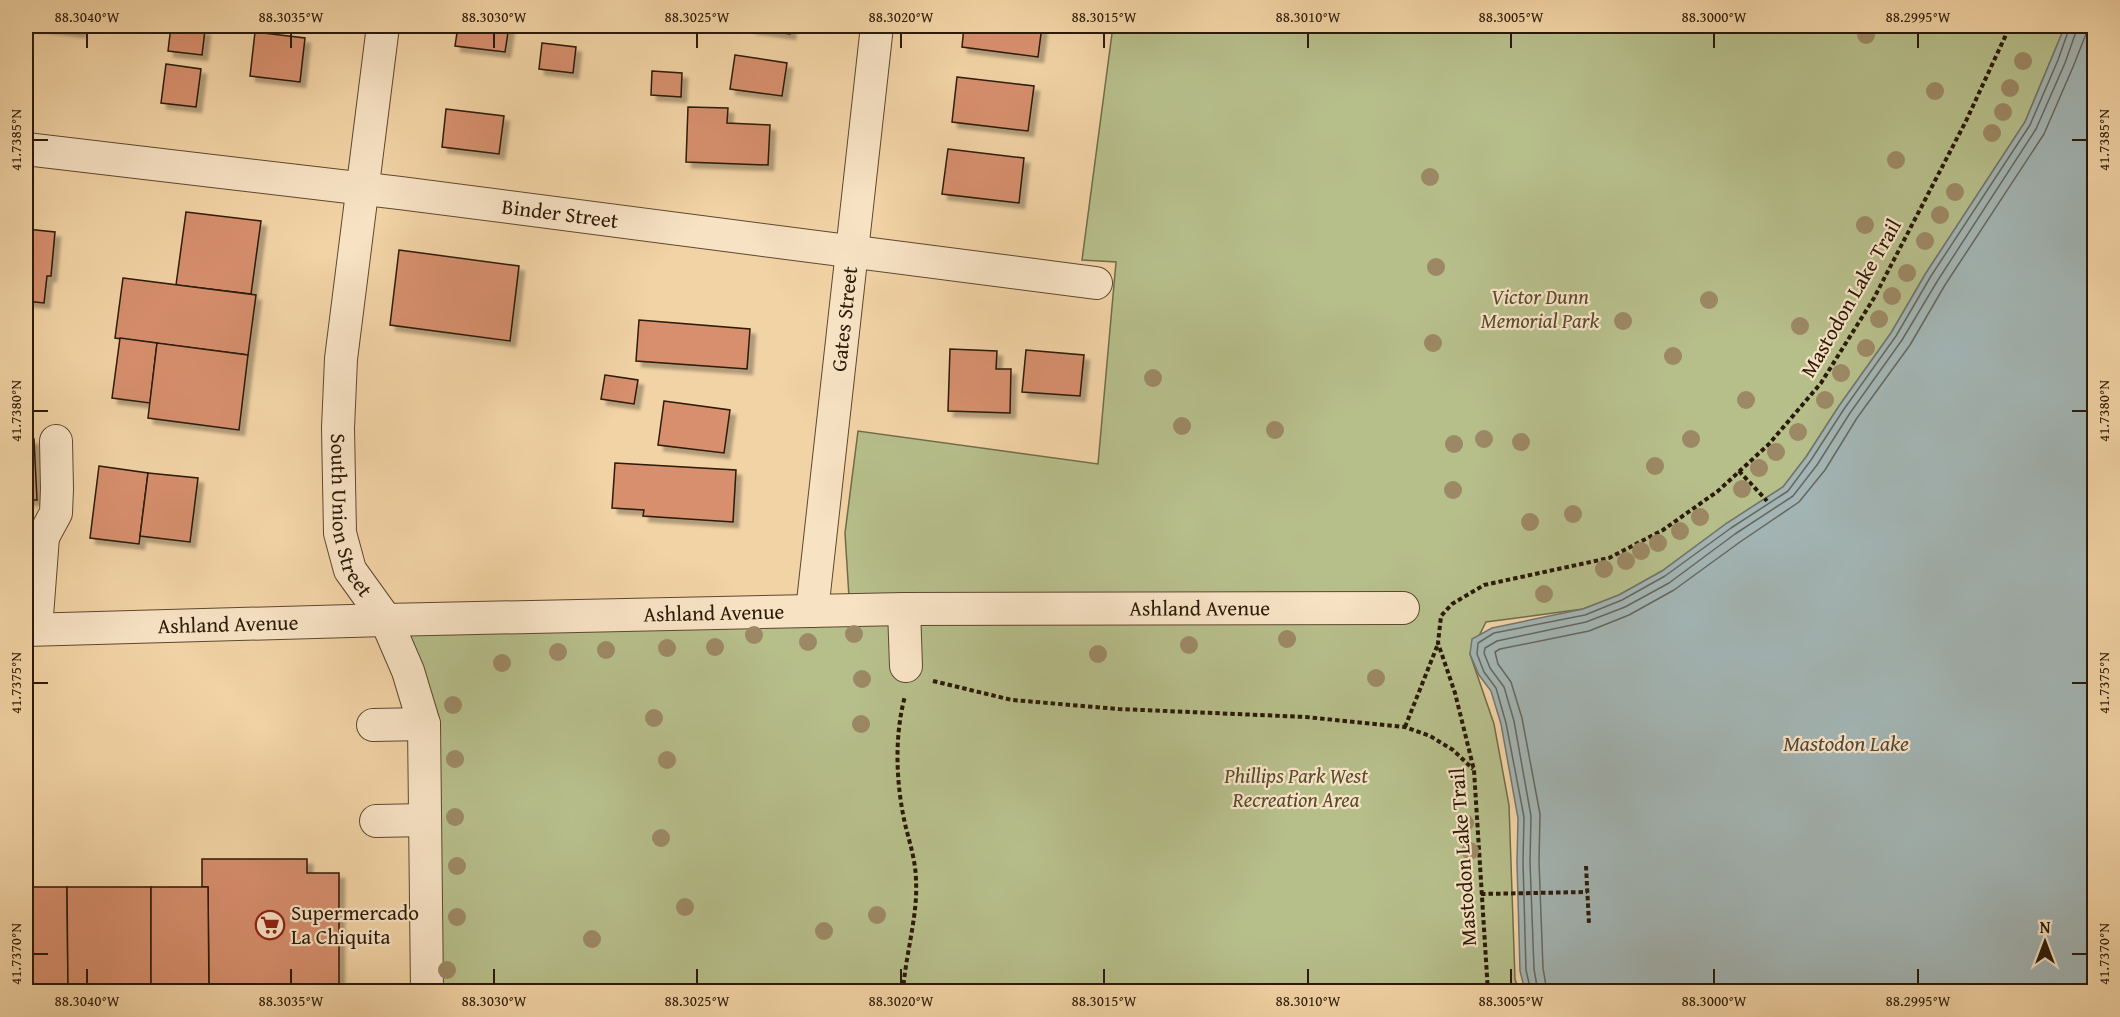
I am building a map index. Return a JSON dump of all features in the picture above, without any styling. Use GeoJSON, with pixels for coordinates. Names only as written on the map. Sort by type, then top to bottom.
{"type":"FeatureCollection","features":[{"type":"Feature","properties":{"kind":"street","name":"South Union Street"},"geometry":{"type":"LineString","coordinates":[[383,26],[341,359],[338,428],[340,533],[350,570],[386,620],[408,671],[424,724],[427,992]]}},
{"type":"Feature","properties":{"kind":"street","name":"Gates Street"},"geometry":{"type":"LineString","coordinates":[[812,611],[877,26]]}},
{"type":"Feature","properties":{"kind":"street","name":"Binder Street"},"geometry":{"type":"LineString","coordinates":[[26,149],[851,250],[1096,283]]}},
{"type":"Feature","properties":{"kind":"street"},"geometry":{"type":"LineString","coordinates":[[31,630],[34,537],[56,513],[56,441]]}},
{"type":"Feature","properties":{"kind":"street","name":"Ashland Avenue"},"geometry":{"type":"LineString","coordinates":[[31,630],[904,609],[1403,608]]}},
{"type":"Feature","properties":{"kind":"street"},"geometry":{"type":"LineString","coordinates":[[904,609],[909,668]]}},
{"type":"Feature","properties":{"kind":"street"},"geometry":{"type":"LineString","coordinates":[[373,725],[424,724]]}},
{"type":"Feature","properties":{"kind":"street"},"geometry":{"type":"LineString","coordinates":[[376,821],[424,820]]}},
{"type":"Feature","properties":{"kind":"path","name":"Mastodon Lake Trail"},"geometry":{"type":"LineString","coordinates":[[1488,992],[1474,770],[1455,693],[1438,643],[1441,616],[1452,604],[1484,585],[1609,558],[1663,530],[1718,491],[1769,444],[1821,383],[1874,298],[1966,121],[2010,26]]}},
{"type":"Feature","properties":{"kind":"path"},"geometry":{"type":"LineString","coordinates":[[1739,471],[1767,501]]}},
{"type":"Feature","properties":{"kind":"path"},"geometry":{"type":"LineString","coordinates":[[1405,727],[1438,643]]}},
{"type":"Feature","properties":{"kind":"path"},"geometry":{"type":"LineString","coordinates":[[903,992],[917,885],[915,858],[905,822],[898,771],[898,729],[909,668],[927,679],[1012,700],[1119,709],[1306,717],[1405,727],[1430,736],[1445,745],[1474,770]]}},
{"type":"Feature","properties":{"kind":"path"},"geometry":{"type":"LineString","coordinates":[[1586,866],[1589,924]]}},
{"type":"Feature","properties":{"kind":"path"},"geometry":{"type":"LineString","coordinates":[[1481,894],[1587,892]]}},
{"type":"Feature","properties":{"kind":"green space"},"geometry":{"type":"Polygon","coordinates":[[[1113,26],[2065,26],[2025,122],[1926,273],[1891,333],[1783,487],[1727,523],[1662,571],[1619,595],[1583,609],[1486,622],[1470,654],[1494,724],[1509,805],[1515,979],[1519,991],[428,991],[424,724],[386,620],[849,597],[845,533],[858,431],[1098,464],[1116,262],[1082,260],[1113,26]]]}},
{"type":"Feature","properties":{"kind":"water","name":"Mastodon Lake"},"geometry":{"type":"Polygon","coordinates":[[[2065,26],[2094,26],[2094,991],[1525,991],[1520,971],[1518,818],[1501,724],[1491,691],[1479,675],[1470,654],[1472,639],[1492,628],[1583,609],[1619,595],[1662,571],[1727,523],[1783,487],[1891,333],[1926,273],[2025,122],[2065,26]]]}},
{"type":"Feature","properties":{"kind":"building"},"geometry":{"type":"Polygon","coordinates":[[[33,26],[81,26],[80,32],[33,26]]]}},
{"type":"Feature","properties":{"kind":"building"},"geometry":{"type":"Polygon","coordinates":[[[171,26],[205,30],[202,55],[168,51],[171,26]]]}},
{"type":"Feature","properties":{"kind":"building"},"geometry":{"type":"Polygon","coordinates":[[[458,26],[509,26],[505,52],[455,46],[458,26]]]}},
{"type":"Feature","properties":{"kind":"building"},"geometry":{"type":"Polygon","coordinates":[[[750,26],[791,26],[790,34],[750,28],[750,26]]]}},
{"type":"Feature","properties":{"kind":"building"},"geometry":{"type":"Polygon","coordinates":[[[964,26],[1042,26],[1038,57],[962,47],[964,26]]]}},
{"type":"Feature","properties":{"kind":"building"},"geometry":{"type":"Polygon","coordinates":[[[255,32],[305,38],[300,82],[250,76],[255,32]]]}},
{"type":"Feature","properties":{"kind":"building"},"geometry":{"type":"Polygon","coordinates":[[[542,43],[576,47],[573,73],[539,69],[542,43]]]}},
{"type":"Feature","properties":{"kind":"building"},"geometry":{"type":"Polygon","coordinates":[[[735,55],[787,63],[782,96],[730,89],[735,55]]]}},
{"type":"Feature","properties":{"kind":"building"},"geometry":{"type":"Polygon","coordinates":[[[166,64],[201,69],[196,107],[161,103],[166,64]]]}},
{"type":"Feature","properties":{"kind":"building"},"geometry":{"type":"Polygon","coordinates":[[[652,71],[682,73],[681,97],[651,95],[652,71]]]}},
{"type":"Feature","properties":{"kind":"building"},"geometry":{"type":"Polygon","coordinates":[[[957,77],[1034,86],[1028,131],[952,122],[957,77]]]}},
{"type":"Feature","properties":{"kind":"building"},"geometry":{"type":"Polygon","coordinates":[[[688,107],[728,108],[727,123],[770,125],[768,165],[686,162],[688,107]]]}},
{"type":"Feature","properties":{"kind":"building"},"geometry":{"type":"Polygon","coordinates":[[[446,109],[504,116],[499,154],[442,147],[446,109]]]}},
{"type":"Feature","properties":{"kind":"building"},"geometry":{"type":"Polygon","coordinates":[[[948,149],[1024,158],[1019,203],[942,194],[948,149]]]}},
{"type":"Feature","properties":{"kind":"building"},"geometry":{"type":"Polygon","coordinates":[[[186,212],[261,221],[251,294],[176,285],[186,212]]]}},
{"type":"Feature","properties":{"kind":"building"},"geometry":{"type":"Polygon","coordinates":[[[26,229],[55,232],[51,276],[47,276],[44,303],[26,301],[26,229]]]}},
{"type":"Feature","properties":{"kind":"building"},"geometry":{"type":"Polygon","coordinates":[[[399,250],[519,266],[510,341],[390,325],[399,250]]]}},
{"type":"Feature","properties":{"kind":"building"},"geometry":{"type":"Polygon","coordinates":[[[123,278],[256,295],[248,355],[115,338],[123,278]]]}},
{"type":"Feature","properties":{"kind":"building"},"geometry":{"type":"Polygon","coordinates":[[[639,320],[750,329],[747,369],[636,361],[639,320]]]}},
{"type":"Feature","properties":{"kind":"building"},"geometry":{"type":"Polygon","coordinates":[[[120,338],[157,343],[150,403],[112,398],[120,338]]]}},
{"type":"Feature","properties":{"kind":"building"},"geometry":{"type":"Polygon","coordinates":[[[157,343],[248,355],[239,430],[148,418],[157,343]]]}},
{"type":"Feature","properties":{"kind":"building"},"geometry":{"type":"Polygon","coordinates":[[[950,349],[997,351],[996,369],[1011,369],[1010,413],[948,411],[950,349]]]}},
{"type":"Feature","properties":{"kind":"building"},"geometry":{"type":"Polygon","coordinates":[[[1026,350],[1084,355],[1080,396],[1022,392],[1026,350]]]}},
{"type":"Feature","properties":{"kind":"building"},"geometry":{"type":"Polygon","coordinates":[[[605,375],[638,380],[634,404],[601,399],[605,375]]]}},
{"type":"Feature","properties":{"kind":"building"},"geometry":{"type":"Polygon","coordinates":[[[664,401],[730,410],[724,453],[658,445],[664,401]]]}},
{"type":"Feature","properties":{"kind":"building"},"geometry":{"type":"Polygon","coordinates":[[[26,439],[34,439],[37,500],[26,500],[26,439]]]}},
{"type":"Feature","properties":{"kind":"building"},"geometry":{"type":"Polygon","coordinates":[[[615,463],[736,470],[733,522],[643,516],[644,510],[612,508],[615,463]]]}},
{"type":"Feature","properties":{"kind":"building"},"geometry":{"type":"Polygon","coordinates":[[[99,466],[148,473],[139,544],[90,538],[99,466]]]}},
{"type":"Feature","properties":{"kind":"building"},"geometry":{"type":"Polygon","coordinates":[[[148,473],[198,478],[190,542],[140,536],[148,473]]]}},
{"type":"Feature","properties":{"kind":"building"},"geometry":{"type":"Polygon","coordinates":[[[202,859],[307,859],[307,873],[339,873],[339,992],[209,992],[208,887],[202,887],[202,859]]]}},
{"type":"Feature","properties":{"kind":"building"},"geometry":{"type":"Polygon","coordinates":[[[26,887],[67,887],[68,992],[26,992],[26,887]]]}},
{"type":"Feature","properties":{"kind":"building"},"geometry":{"type":"Polygon","coordinates":[[[67,887],[151,887],[151,992],[68,992],[67,887]]]}},
{"type":"Feature","properties":{"kind":"building"},"geometry":{"type":"Polygon","coordinates":[[[151,887],[208,887],[209,992],[151,992],[151,887]]]}},
{"type":"Feature","properties":{"kind":"place","name":"Supermercado La Chiquita"},"geometry":{"type":"Point","coordinates":[270,925]}},
{"type":"Feature","properties":{"kind":"park label","name":"Victor Dunn Memorial Park"},"geometry":{"type":"Point","coordinates":[1540,309]}},
{"type":"Feature","properties":{"kind":"park label","name":"Phillips Park West Recreation Area"},"geometry":{"type":"Point","coordinates":[1296,788]}}]}
